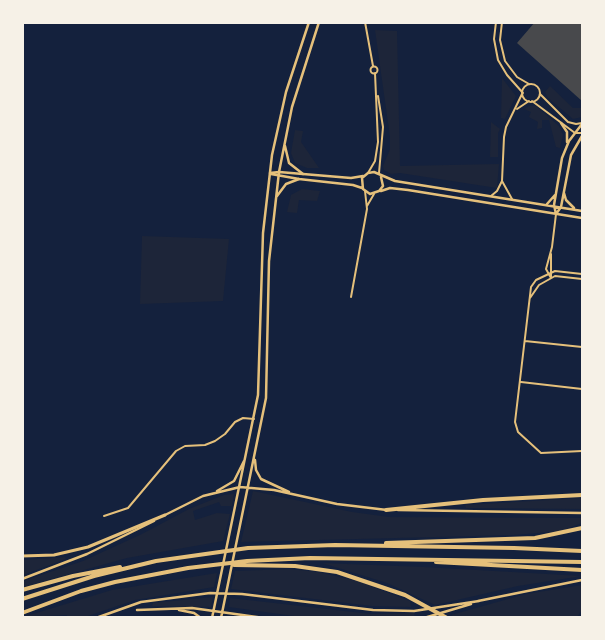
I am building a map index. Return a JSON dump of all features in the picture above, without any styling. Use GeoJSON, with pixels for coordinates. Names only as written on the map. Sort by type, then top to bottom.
{"type":"FeatureCollection","features":[{"type":"Feature","properties":{"kind":"highway"},"geometry":{"type":"LineString","coordinates":[[386,510],[483,500],[582,495]]}},
{"type":"Feature","properties":{"kind":"highway"},"geometry":{"type":"LineString","coordinates":[[22,556],[54,555],[88,547],[165,515]]}},
{"type":"Feature","properties":{"kind":"highway"},"geometry":{"type":"LineString","coordinates":[[22,590],[80,574],[211,552],[248,548],[534,538],[582,528]]}},
{"type":"Feature","properties":{"kind":"highway"},"geometry":{"type":"LineString","coordinates":[[335,545],[582,551]]}},
{"type":"Feature","properties":{"kind":"highway"},"geometry":{"type":"LineString","coordinates":[[22,599],[94,576],[179,557]]}},
{"type":"Feature","properties":{"kind":"highway"},"geometry":{"type":"LineString","coordinates":[[22,613],[94,588],[158,573],[217,564],[310,558],[582,562]]}},
{"type":"Feature","properties":{"kind":"highway"},"geometry":{"type":"LineString","coordinates":[[407,559],[582,570]]}},
{"type":"Feature","properties":{"kind":"highway"},"geometry":{"type":"LineString","coordinates":[[243,563],[328,570],[368,581],[420,602],[447,618]]}},
{"type":"Feature","properties":{"kind":"main road"},"geometry":{"type":"LineString","coordinates":[[212,618],[254,419],[260,371],[262,233],[270,173],[284,100],[309,22]]}},
{"type":"Feature","properties":{"kind":"main road"},"geometry":{"type":"LineString","coordinates":[[221,618],[268,389],[269,269],[278,177],[298,84],[319,22]]}},
{"type":"Feature","properties":{"kind":"main road"},"geometry":{"type":"LineString","coordinates":[[561,123],[568,135],[567,145]]}},
{"type":"Feature","properties":{"kind":"main road"},"geometry":{"type":"LineString","coordinates":[[556,214],[554,206],[562,158],[567,145],[582,124]]}},
{"type":"Feature","properties":{"kind":"main road"},"geometry":{"type":"LineString","coordinates":[[556,214],[561,207],[571,155],[582,134]]}},
{"type":"Feature","properties":{"kind":"main road"},"geometry":{"type":"LineString","coordinates":[[285,140],[289,163],[303,174]]}},
{"type":"Feature","properties":{"kind":"main road"},"geometry":{"type":"LineString","coordinates":[[270,173],[279,172],[355,178],[368,173],[582,211]]}},
{"type":"Feature","properties":{"kind":"main road"},"geometry":{"type":"LineString","coordinates":[[270,173],[278,177],[353,185],[374,194],[390,188],[408,190],[582,218]]}},
{"type":"Feature","properties":{"kind":"main road"},"geometry":{"type":"LineString","coordinates":[[364,175],[361,180],[364,190]]}},
{"type":"Feature","properties":{"kind":"main road"},"geometry":{"type":"LineString","coordinates":[[379,191],[382,186],[380,176]]}},
{"type":"Feature","properties":{"kind":"main road"},"geometry":{"type":"LineString","coordinates":[[275,202],[284,187],[299,179]]}},
{"type":"Feature","properties":{"kind":"main road"},"geometry":{"type":"LineString","coordinates":[[564,190],[566,200],[576,210]]}},
{"type":"Feature","properties":{"kind":"main road"},"geometry":{"type":"LineString","coordinates":[[545,204],[551,200],[556,191]]}},
{"type":"Feature","properties":{"kind":"main road"},"geometry":{"type":"LineString","coordinates":[[22,579],[96,551],[234,481],[246,455]]}},
{"type":"Feature","properties":{"kind":"main road"},"geometry":{"type":"LineString","coordinates":[[254,457],[256,470],[261,479],[300,496]]}},
{"type":"Feature","properties":{"kind":"main road"},"geometry":{"type":"LineString","coordinates":[[210,494],[248,487],[350,506],[386,510],[582,513]]}},
{"type":"Feature","properties":{"kind":"main road"},"geometry":{"type":"LineString","coordinates":[[96,618],[155,599],[210,593],[242,594],[381,611],[414,611],[479,601],[582,580]]}},
{"type":"Feature","properties":{"kind":"main road"},"geometry":{"type":"LineString","coordinates":[[424,618],[479,601]]}},
{"type":"Feature","properties":{"kind":"main road"},"geometry":{"type":"LineString","coordinates":[[167,608],[189,612],[201,618]]}},
{"type":"Feature","properties":{"kind":"main road"},"geometry":{"type":"LineString","coordinates":[[137,610],[167,608],[214,610],[264,618]]}},
{"type":"Feature","properties":{"kind":"main road"},"geometry":{"type":"LineString","coordinates":[[234,618],[251,616]]}},
{"type":"Feature","properties":{"kind":"street"},"geometry":{"type":"LineString","coordinates":[[365,22],[373,66],[370,70],[375,73]]}},
{"type":"Feature","properties":{"kind":"street"},"geometry":{"type":"LineString","coordinates":[[496,22],[494,39],[498,60],[507,75],[530,101],[575,133],[582,134]]}},
{"type":"Feature","properties":{"kind":"street"},"geometry":{"type":"LineString","coordinates":[[502,22],[500,40],[504,61],[517,77],[538,87],[540,94],[568,122],[582,124]]}},
{"type":"Feature","properties":{"kind":"street"},"geometry":{"type":"LineString","coordinates":[[368,173],[375,161],[378,142],[375,73],[378,69],[373,66]]}},
{"type":"Feature","properties":{"kind":"street"},"geometry":{"type":"LineString","coordinates":[[513,200],[502,181],[505,131],[524,88],[529,84]]}},
{"type":"Feature","properties":{"kind":"street"},"geometry":{"type":"LineString","coordinates":[[376,89],[383,127],[378,165],[380,176]]}},
{"type":"Feature","properties":{"kind":"street"},"geometry":{"type":"LineString","coordinates":[[515,111],[530,101],[536,100],[540,94]]}},
{"type":"Feature","properties":{"kind":"street"},"geometry":{"type":"LineString","coordinates":[[491,196],[502,181]]}},
{"type":"Feature","properties":{"kind":"street"},"geometry":{"type":"LineString","coordinates":[[364,190],[367,209]]}},
{"type":"Feature","properties":{"kind":"street"},"geometry":{"type":"LineString","coordinates":[[351,297],[367,209],[374,194]]}},
{"type":"Feature","properties":{"kind":"street"},"geometry":{"type":"LineString","coordinates":[[551,278],[551,254],[556,214]]}},
{"type":"Feature","properties":{"kind":"street"},"geometry":{"type":"LineString","coordinates":[[551,254],[548,258],[547,274],[551,278]]}},
{"type":"Feature","properties":{"kind":"street"},"geometry":{"type":"LineString","coordinates":[[582,274],[552,272],[536,280],[531,287],[515,422],[518,432],[541,453],[582,451]]}},
{"type":"Feature","properties":{"kind":"street"},"geometry":{"type":"LineString","coordinates":[[529,300],[539,285],[555,276],[582,279]]}},
{"type":"Feature","properties":{"kind":"street"},"geometry":{"type":"LineString","coordinates":[[525,341],[582,347]]}},
{"type":"Feature","properties":{"kind":"street"},"geometry":{"type":"LineString","coordinates":[[521,382],[582,389]]}},
{"type":"Feature","properties":{"kind":"street"},"geometry":{"type":"LineString","coordinates":[[104,516],[128,508],[176,451],[185,446],[205,445],[215,441],[226,434],[235,422],[243,418],[254,419]]}},
{"type":"Feature","properties":{"kind":"shaded area"},"geometry":{"type":"Polygon","coordinates":[[[375,30],[397,31],[400,166],[499,164],[497,188],[400,173],[391,174],[384,170],[383,166],[390,149],[390,137],[375,30]]]}},
{"type":"Feature","properties":{"kind":"shaded area"},"geometry":{"type":"Polygon","coordinates":[[[502,78],[516,96],[505,119],[501,118],[502,78]]]}},
{"type":"Feature","properties":{"kind":"shaded area"},"geometry":{"type":"Polygon","coordinates":[[[550,86],[573,108],[582,108],[582,117],[573,119],[548,98],[545,92],[550,86]]]}},
{"type":"Feature","properties":{"kind":"shaded area"},"geometry":{"type":"Polygon","coordinates":[[[529,106],[536,106],[559,126],[563,135],[560,148],[556,147],[549,120],[542,120],[542,128],[537,129],[538,122],[529,117],[531,112],[524,109],[529,106]]]}},
{"type":"Feature","properties":{"kind":"shaded area"},"geometry":{"type":"Polygon","coordinates":[[[491,122],[500,129],[498,133],[498,157],[490,157],[491,122]]]}},
{"type":"Feature","properties":{"kind":"shaded area"},"geometry":{"type":"Polygon","coordinates":[[[295,130],[303,131],[301,142],[319,168],[307,168],[295,163],[291,153],[295,130]]]}},
{"type":"Feature","properties":{"kind":"shaded area"},"geometry":{"type":"Polygon","coordinates":[[[302,189],[320,191],[317,201],[299,200],[297,213],[287,212],[291,195],[302,189]]]}},
{"type":"Feature","properties":{"kind":"shaded area"},"geometry":{"type":"Polygon","coordinates":[[[142,236],[229,239],[223,301],[140,304],[142,236]]]}},
{"type":"Feature","properties":{"kind":"shaded area"},"geometry":{"type":"Polygon","coordinates":[[[253,491],[352,512],[389,517],[582,518],[582,523],[561,531],[514,535],[241,542],[253,491]]]}},
{"type":"Feature","properties":{"kind":"shaded area"},"geometry":{"type":"Polygon","coordinates":[[[234,494],[232,506],[221,506],[219,502],[193,511],[195,520],[217,513],[230,514],[223,541],[127,558],[23,587],[23,581],[83,561],[142,534],[189,509],[224,495],[234,494]]]}},
{"type":"Feature","properties":{"kind":"shaded area"},"geometry":{"type":"Polygon","coordinates":[[[582,498],[582,509],[466,508],[465,505],[582,498]]]}},
{"type":"Feature","properties":{"kind":"shaded area"},"geometry":{"type":"Polygon","coordinates":[[[65,557],[66,559],[23,575],[23,560],[65,557]]]}},
{"type":"Feature","properties":{"kind":"shaded area"},"geometry":{"type":"Polygon","coordinates":[[[322,563],[582,576],[518,586],[435,605],[387,583],[322,563]]]}},
{"type":"Feature","properties":{"kind":"shaded area"},"geometry":{"type":"Polygon","coordinates":[[[290,569],[318,572],[357,581],[410,601],[411,607],[372,606],[231,589],[235,571],[290,569]]]}},
{"type":"Feature","properties":{"kind":"shaded area"},"geometry":{"type":"Polygon","coordinates":[[[217,573],[214,587],[135,600],[85,617],[67,617],[67,615],[23,617],[112,590],[217,573]]]}},
{"type":"Feature","properties":{"kind":"shaded area"},"geometry":{"type":"Polygon","coordinates":[[[582,585],[582,610],[577,617],[455,618],[451,615],[526,594],[582,585]]]}},
{"type":"Feature","properties":{"kind":"shaded area"},"geometry":{"type":"Polygon","coordinates":[[[213,597],[211,607],[152,606],[153,603],[213,597]]]}},
{"type":"Feature","properties":{"kind":"shaded area"},"geometry":{"type":"Polygon","coordinates":[[[230,598],[371,614],[414,613],[415,617],[301,617],[229,607],[230,598]]]}},
{"type":"Feature","properties":{"kind":"building"},"geometry":{"type":"Polygon","coordinates":[[[535,22],[582,22],[582,101],[517,43],[535,22]]]}}]}
